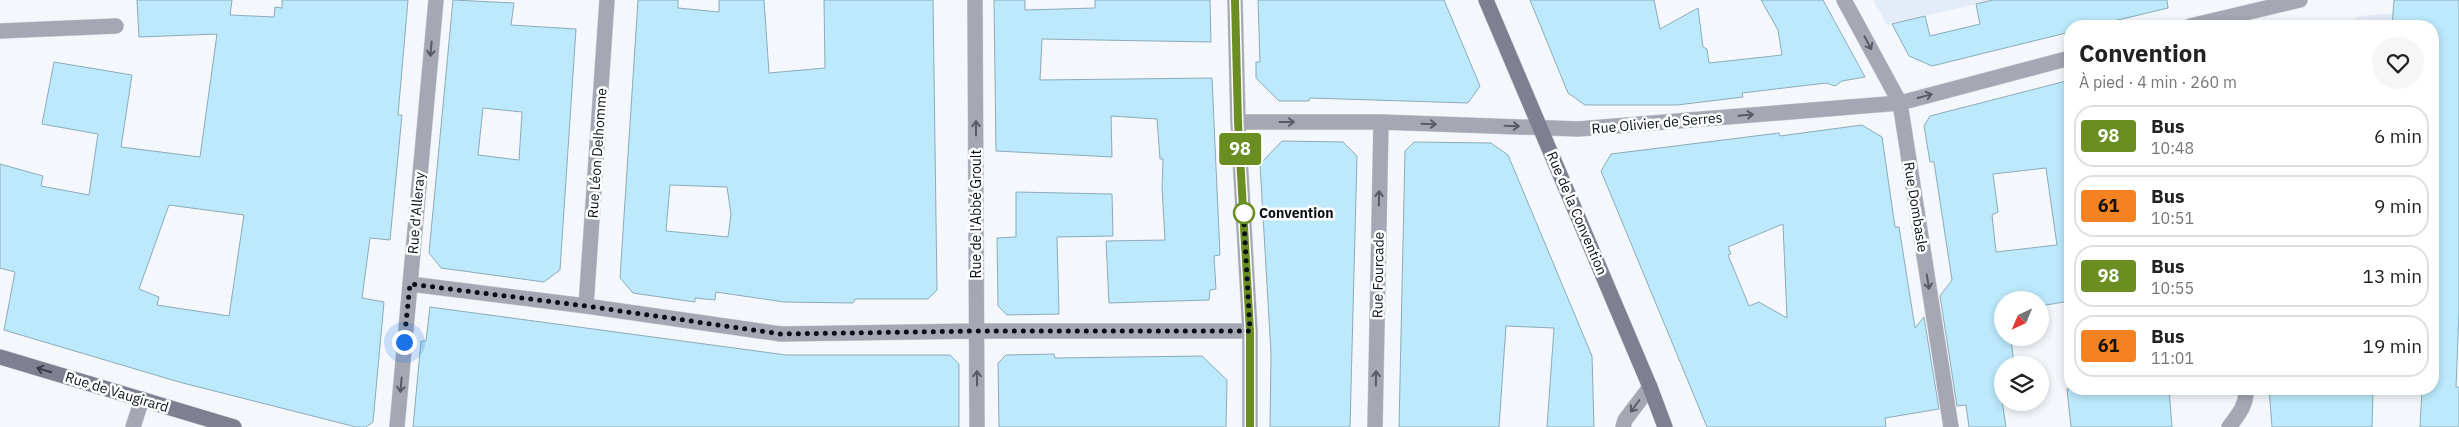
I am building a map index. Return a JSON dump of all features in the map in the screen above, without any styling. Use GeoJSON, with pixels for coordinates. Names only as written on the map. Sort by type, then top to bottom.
{"type":"FeatureCollection","features":[{"type":"Feature","properties":{"kind":"main road","name":"Rue de la Convention"},"geometry":{"type":"LineString","coordinates":[[1486,0],[1525,97],[1541,127],[1650,387],[1665,427]]}},
{"type":"Feature","properties":{"kind":"main road","name":"Rue de Vaugirard"},"geometry":{"type":"LineString","coordinates":[[0,356],[234,427]]}},
{"type":"Feature","properties":{"kind":"street","name":"Rue d'Alleray"},"geometry":{"type":"LineString","coordinates":[[397,427],[436,0]]}},
{"type":"Feature","properties":{"kind":"street","name":"Rue Léon Delhomme"},"geometry":{"type":"LineString","coordinates":[[586,306],[607,0]]}},
{"type":"Feature","properties":{"kind":"street","name":"Rue de l'Abbé Groult"},"geometry":{"type":"LineString","coordinates":[[975,0],[978,427]]}},
{"type":"Feature","properties":{"kind":"street"},"geometry":{"type":"LineString","coordinates":[[1235,0],[1238,122],[1250,331],[1250,427]]}},
{"type":"Feature","properties":{"kind":"street","name":"Rue Dombasle"},"geometry":{"type":"LineString","coordinates":[[1844,0],[1900,103],[1950,427]]}},
{"type":"Feature","properties":{"kind":"street"},"geometry":{"type":"LineString","coordinates":[[2215,20],[2300,0]]}},
{"type":"Feature","properties":{"kind":"street"},"geometry":{"type":"LineString","coordinates":[[0,31],[116,26]]}},
{"type":"Feature","properties":{"kind":"street","name":"Rue Olivier de Serres"},"geometry":{"type":"LineString","coordinates":[[1238,122],[1380,122],[1578,129],[1900,103],[2064,60]]}},
{"type":"Feature","properties":{"kind":"street","name":"Rue Fourcade"},"geometry":{"type":"LineString","coordinates":[[1375,427],[1380,122]]}},
{"type":"Feature","properties":{"kind":"street"},"geometry":{"type":"LineString","coordinates":[[410,284],[586,306],[781,334],[977,331],[1250,331]]}},
{"type":"Feature","properties":{"kind":"street"},"geometry":{"type":"LineString","coordinates":[[1623,427],[1625,420],[1650,387]]}},
{"type":"Feature","properties":{"kind":"street"},"geometry":{"type":"LineString","coordinates":[[2229,427],[2243,407],[2246,395]]}},
{"type":"Feature","properties":{"kind":"street"},"geometry":{"type":"LineString","coordinates":[[133,427],[142,399]]}},
{"type":"Feature","properties":{"kind":"shaded area"},"geometry":{"type":"Polygon","coordinates":[[[1873,0],[1993,0],[1887,25],[1873,0]]]}},
{"type":"Feature","properties":{"kind":"shaded area"},"geometry":{"type":"Polygon","coordinates":[[[2393,13],[2392,20],[2356,20],[2356,17],[2393,13]]]}},
{"type":"Feature","properties":{"kind":"building"},"geometry":{"type":"Polygon","coordinates":[[[137,0],[232,0],[230,15],[274,17],[275,7],[282,8],[282,0],[408,0],[398,115],[402,115],[390,240],[370,238],[362,298],[384,302],[373,422],[366,427],[356,427],[179,382],[4,330],[15,272],[0,268],[0,164],[43,176],[41,186],[89,195],[98,134],[42,124],[54,62],[132,75],[121,147],[200,157],[217,34],[139,37],[137,0]],[[169,205],[139,289],[159,297],[157,305],[229,316],[244,215],[169,205]]]}},
{"type":"Feature","properties":{"kind":"building"},"geometry":{"type":"Polygon","coordinates":[[[453,0],[514,3],[511,25],[576,29],[560,270],[544,282],[441,268],[429,253],[453,0]],[[483,108],[478,155],[519,160],[522,112],[483,108]]]}},
{"type":"Feature","properties":{"kind":"building"},"geometry":{"type":"Polygon","coordinates":[[[638,0],[678,0],[678,8],[719,12],[719,0],[764,0],[769,73],[825,68],[824,0],[933,0],[937,290],[928,299],[855,299],[853,303],[784,302],[716,292],[715,300],[695,298],[695,302],[633,293],[620,278],[638,0]],[[670,185],[666,231],[728,237],[731,214],[727,187],[670,185]]]}},
{"type":"Feature","properties":{"kind":"building"},"geometry":{"type":"Polygon","coordinates":[[[994,0],[1025,0],[1025,10],[1095,8],[1095,0],[1210,0],[1211,42],[1042,39],[1040,80],[1212,78],[1220,255],[1214,256],[1216,289],[1210,290],[1209,300],[1109,303],[1106,241],[1165,240],[1162,187],[1163,159],[1160,159],[1157,119],[1111,116],[1112,157],[996,151],[994,0]]]}},
{"type":"Feature","properties":{"kind":"building"},"geometry":{"type":"Polygon","coordinates":[[[1258,0],[1444,0],[1480,86],[1468,103],[1310,98],[1309,101],[1279,101],[1256,78],[1256,62],[1260,62],[1258,0]]]}},
{"type":"Feature","properties":{"kind":"building"},"geometry":{"type":"Polygon","coordinates":[[[1530,0],[1654,0],[1660,29],[1698,8],[1703,47],[1707,49],[1709,63],[1782,55],[1778,30],[1761,0],[1823,0],[1865,77],[1842,81],[1835,86],[1826,83],[1742,93],[1743,97],[1677,105],[1585,105],[1568,93],[1530,0]]]}},
{"type":"Feature","properties":{"kind":"building"},"geometry":{"type":"Polygon","coordinates":[[[1993,0],[2167,0],[2168,8],[2118,20],[2064,20],[2064,33],[1932,66],[1909,56],[1892,24],[1925,16],[1930,36],[1980,24],[1976,4],[1993,0]]]}},
{"type":"Feature","properties":{"kind":"building"},"geometry":{"type":"Polygon","coordinates":[[[2394,0],[2459,0],[2459,312],[2456,387],[2459,387],[2459,427],[2420,427],[2422,395],[2439,395],[2439,20],[2392,20],[2394,0]]]}},
{"type":"Feature","properties":{"kind":"building"},"geometry":{"type":"Polygon","coordinates":[[[2064,82],[2064,302],[2049,304],[2049,291],[1994,291],[1994,346],[2012,346],[2013,356],[1994,356],[1994,411],[2004,411],[2006,427],[1969,427],[1966,405],[1957,406],[1940,296],[1952,280],[1934,162],[1930,162],[1924,126],[1930,116],[2064,82]],[[2046,168],[1993,174],[1998,212],[1992,215],[1996,252],[2057,245],[2046,168]]]}},
{"type":"Feature","properties":{"kind":"building"},"geometry":{"type":"Polygon","coordinates":[[[1862,125],[1882,137],[1895,227],[1899,227],[1915,328],[1924,317],[1939,409],[1885,418],[1886,427],[1707,427],[1601,171],[1611,154],[1779,133],[1780,136],[1862,125]],[[1783,224],[1728,247],[1731,254],[1728,255],[1749,306],[1759,302],[1787,318],[1783,224]]]}},
{"type":"Feature","properties":{"kind":"building"},"geometry":{"type":"Polygon","coordinates":[[[1282,141],[1343,142],[1357,156],[1350,427],[1270,427],[1271,353],[1260,164],[1282,141]]]}},
{"type":"Feature","properties":{"kind":"building"},"geometry":{"type":"Polygon","coordinates":[[[1414,142],[1491,143],[1508,155],[1592,356],[1594,427],[1547,427],[1554,328],[1506,326],[1499,427],[1399,427],[1405,151],[1414,142]]]}},
{"type":"Feature","properties":{"kind":"building"},"geometry":{"type":"Polygon","coordinates":[[[1016,192],[1112,194],[1113,236],[1057,237],[1059,314],[1007,315],[998,306],[997,238],[1016,237],[1016,192]]]}},
{"type":"Feature","properties":{"kind":"building"},"geometry":{"type":"Polygon","coordinates":[[[430,307],[786,355],[950,355],[959,364],[959,427],[413,427],[421,341],[426,341],[430,307]]]}},
{"type":"Feature","properties":{"kind":"building"},"geometry":{"type":"Polygon","coordinates":[[[1054,354],[1055,358],[1202,356],[1227,380],[1226,427],[999,427],[998,363],[1006,355],[1054,354]]]}},
{"type":"Feature","properties":{"kind":"building"},"geometry":{"type":"Polygon","coordinates":[[[2068,395],[2169,395],[2172,427],[2071,427],[2068,395]]]}},
{"type":"Feature","properties":{"kind":"building"},"geometry":{"type":"Polygon","coordinates":[[[2269,395],[2373,395],[2372,427],[2272,427],[2269,395]]]}},
{"type":"Feature","properties":{"kind":"bus line","name":"98"},"geometry":{"type":"LineString","coordinates":[[1235,0],[1238,122],[1250,331],[1250,427]]}},
{"type":"Feature","properties":{"kind":"place","name":"Convention"},"geometry":{"type":"Point","coordinates":[1244,213]}},
{"type":"Feature","properties":{"kind":"route"},"geometry":{"type":"LineString","coordinates":[[404,342],[410,284],[586,306],[781,334],[977,331],[1250,331],[1243,205],[1244,213]]}}]}
